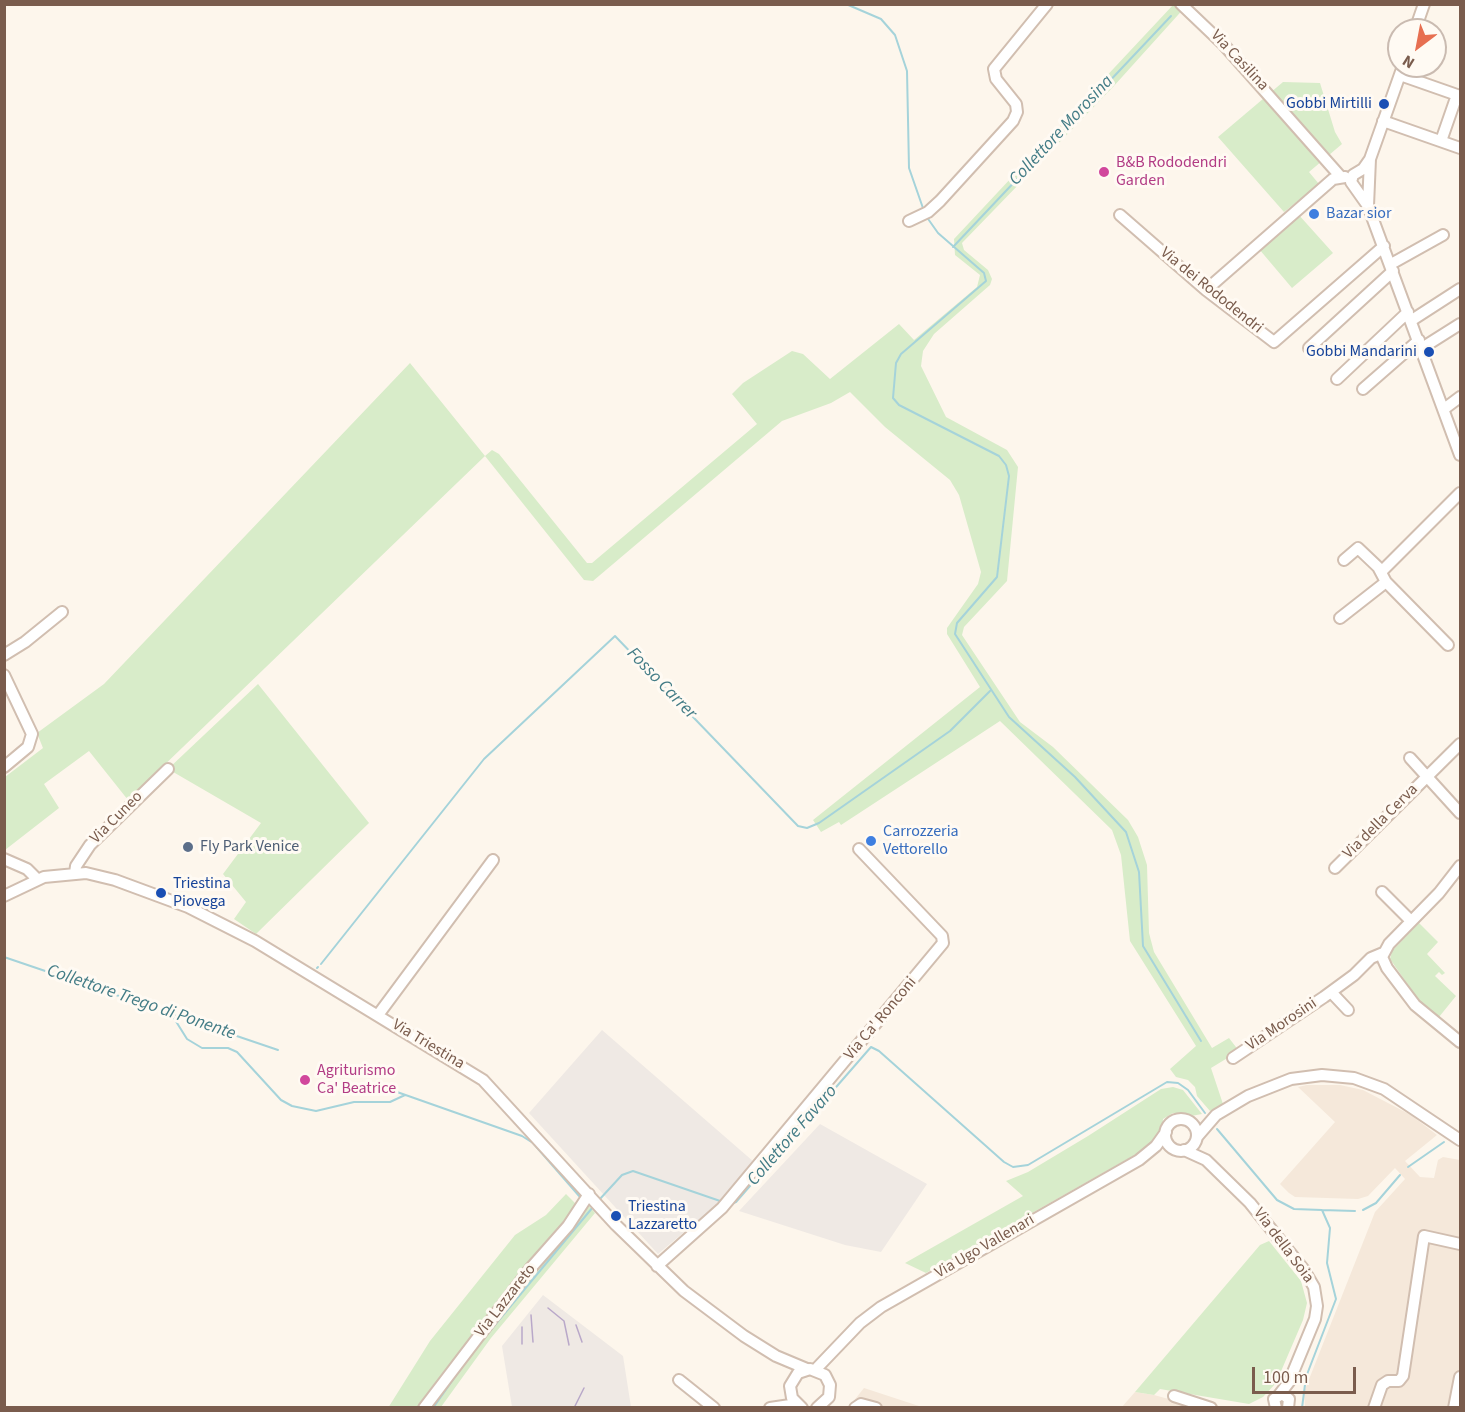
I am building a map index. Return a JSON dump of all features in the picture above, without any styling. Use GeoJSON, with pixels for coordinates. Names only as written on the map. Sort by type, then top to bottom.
{"type":"FeatureCollection","features":[{"type":"Feature","properties":{"kind":"street"},"geometry":{"type":"LineString","coordinates":[[909,221],[925,213],[1016,116],[1016,104],[996,79],[994,69],[1047,4]]}},
{"type":"Feature","properties":{"kind":"street","name":"Via Casilina"},"geometry":{"type":"LineString","coordinates":[[1181,4],[1351,179]]}},
{"type":"Feature","properties":{"kind":"street"},"geometry":{"type":"LineString","coordinates":[[1368,206],[1370,159],[1398,78]]}},
{"type":"Feature","properties":{"kind":"street"},"geometry":{"type":"LineString","coordinates":[[1419,78],[1459,96],[1441,141]]}},
{"type":"Feature","properties":{"kind":"street"},"geometry":{"type":"LineString","coordinates":[[1383,121],[1461,148]]}},
{"type":"Feature","properties":{"kind":"street"},"geometry":{"type":"LineString","coordinates":[[1351,179],[1370,159]]}},
{"type":"Feature","properties":{"kind":"street"},"geometry":{"type":"LineString","coordinates":[[1206,290],[1333,179],[1351,179],[1365,175],[1368,182]]}},
{"type":"Feature","properties":{"kind":"street"},"geometry":{"type":"LineString","coordinates":[[1351,179],[1360,190],[1368,182]]}},
{"type":"Feature","properties":{"kind":"street"},"geometry":{"type":"LineString","coordinates":[[1351,179],[1368,206],[1384,246],[1461,455]]}},
{"type":"Feature","properties":{"kind":"street","name":"Via dei Rododendri"},"geometry":{"type":"LineString","coordinates":[[1120,214],[1206,290],[1274,342],[1384,246]]}},
{"type":"Feature","properties":{"kind":"street"},"geometry":{"type":"LineString","coordinates":[[1309,348],[1392,267],[1443,235]]}},
{"type":"Feature","properties":{"kind":"street"},"geometry":{"type":"LineString","coordinates":[[1337,379],[1410,316],[1461,289]]}},
{"type":"Feature","properties":{"kind":"street"},"geometry":{"type":"LineString","coordinates":[[1363,389],[1420,344],[1461,324]]}},
{"type":"Feature","properties":{"kind":"street"},"geometry":{"type":"LineString","coordinates":[[1444,409],[1461,398]]}},
{"type":"Feature","properties":{"kind":"street"},"geometry":{"type":"LineString","coordinates":[[1340,618],[1384,577],[1461,494]]}},
{"type":"Feature","properties":{"kind":"street"},"geometry":{"type":"LineString","coordinates":[[1344,560],[1358,548],[1448,645]]}},
{"type":"Feature","properties":{"kind":"street"},"geometry":{"type":"LineString","coordinates":[[4,655],[25,642],[62,612]]}},
{"type":"Feature","properties":{"kind":"street"},"geometry":{"type":"LineString","coordinates":[[4,675],[32,734],[28,747],[4,766]]}},
{"type":"Feature","properties":{"kind":"street","name":"Via della Cerva"},"geometry":{"type":"LineString","coordinates":[[1335,868],[1461,744]]}},
{"type":"Feature","properties":{"kind":"street","name":"Via della Cerva"},"geometry":{"type":"LineString","coordinates":[[1410,758],[1461,813]]}},
{"type":"Feature","properties":{"kind":"street","name":"Via Cuneo"},"geometry":{"type":"LineString","coordinates":[[75,873],[75,866],[90,845],[168,769]]}},
{"type":"Feature","properties":{"kind":"street","name":"Via Ca' Ronconi"},"geometry":{"type":"LineString","coordinates":[[657,1266],[725,1204],[943,943],[942,936],[859,849]]}},
{"type":"Feature","properties":{"kind":"street"},"geometry":{"type":"LineString","coordinates":[[4,859],[27,868],[37,879]]}},
{"type":"Feature","properties":{"kind":"street"},"geometry":{"type":"LineString","coordinates":[[378,1015],[493,860]]}},
{"type":"Feature","properties":{"kind":"street","name":"Via Morosini"},"geometry":{"type":"LineString","coordinates":[[1233,1058],[1331,992],[1371,958],[1383,955],[1461,866]]}},
{"type":"Feature","properties":{"kind":"street","name":"Via Triestina"},"geometry":{"type":"LineString","coordinates":[[4,896],[37,879],[75,873],[115,880],[206,915],[378,1015],[483,1080],[602,1210],[657,1266],[721,1321],[776,1356],[812,1369],[828,1379]]}},
{"type":"Feature","properties":{"kind":"street"},"geometry":{"type":"LineString","coordinates":[[1382,892],[1411,921]]}},
{"type":"Feature","properties":{"kind":"street"},"geometry":{"type":"LineString","coordinates":[[1383,955],[1387,968],[1415,1005],[1461,1042]]}},
{"type":"Feature","properties":{"kind":"street","name":"Via Morosini"},"geometry":{"type":"LineString","coordinates":[[1331,992],[1348,1010]]}},
{"type":"Feature","properties":{"kind":"street","name":"Via Ugo Vallenari"},"geometry":{"type":"LineString","coordinates":[[1139,1160],[1180,1150],[1196,1139],[1216,1115],[1248,1096],[1280,1082],[1312,1075],[1354,1078],[1384,1089],[1461,1140]]}},
{"type":"Feature","properties":{"kind":"street","name":"Via Ugo Vallenari"},"geometry":{"type":"LineString","coordinates":[[800,1406],[791,1403],[770,1407],[790,1386],[798,1373],[812,1369],[840,1346],[860,1323],[881,1307],[1139,1160],[1156,1146],[1171,1123],[1216,1115]]}},
{"type":"Feature","properties":{"kind":"street"},"geometry":{"type":"LineString","coordinates":[[1187,1120],[1195,1127],[1196,1139]]}},
{"type":"Feature","properties":{"kind":"street"},"geometry":{"type":"LineString","coordinates":[[1166,1132],[1168,1143],[1180,1150]]}},
{"type":"Feature","properties":{"kind":"street","name":"Via della Soia"},"geometry":{"type":"LineString","coordinates":[[1196,1139],[1206,1160],[1263,1218],[1308,1275],[1314,1287],[1317,1306],[1315,1319],[1279,1402]]}},
{"type":"Feature","properties":{"kind":"street","name":"Via della Soia"},"geometry":{"type":"LineString","coordinates":[[1180,1150],[1206,1160]]}},
{"type":"Feature","properties":{"kind":"street","name":"Via Lazzareto"},"geometry":{"type":"LineString","coordinates":[[423,1407],[590,1196]]}},
{"type":"Feature","properties":{"kind":"street"},"geometry":{"type":"LineString","coordinates":[[1374,1407],[1382,1384],[1388,1381],[1399,1381],[1403,1376],[1424,1236],[1461,1244]]}},
{"type":"Feature","properties":{"kind":"street","name":"Via Ugo Vallenari"},"geometry":{"type":"LineString","coordinates":[[828,1379],[840,1346]]}},
{"type":"Feature","properties":{"kind":"street","name":"Via Triestina"},"geometry":{"type":"LineString","coordinates":[[776,1356],[787,1370],[790,1386],[800,1406]]}},
{"type":"Feature","properties":{"kind":"street"},"geometry":{"type":"LineString","coordinates":[[1454,1407],[1461,1377]]}},
{"type":"Feature","properties":{"kind":"street"},"geometry":{"type":"LineString","coordinates":[[817,1407],[829,1402],[828,1379]]}},
{"type":"Feature","properties":{"kind":"street"},"geometry":{"type":"LineString","coordinates":[[679,1380],[714,1407]]}},
{"type":"Feature","properties":{"kind":"street"},"geometry":{"type":"LineString","coordinates":[[1174,1396],[1211,1407]]}},
{"type":"Feature","properties":{"kind":"street"},"geometry":{"type":"LineString","coordinates":[[855,1407],[861,1404],[876,1407]]}},
{"type":"Feature","properties":{"kind":"shaded area"},"geometry":{"type":"Polygon","coordinates":[[[602,1030],[754,1162],[726,1197],[658,1254],[529,1113],[602,1030]]]}},
{"type":"Feature","properties":{"kind":"shaded area"},"geometry":{"type":"Polygon","coordinates":[[[1340,1085],[1363,1090],[1411,1115],[1437,1135],[1405,1161],[1420,1177],[1434,1178],[1438,1160],[1443,1157],[1460,1160],[1460,1407],[1305,1407],[1304,1392],[1375,1212],[1405,1179],[1395,1168],[1368,1196],[1358,1199],[1295,1197],[1289,1193],[1280,1184],[1335,1122],[1298,1087],[1340,1085]]]}},
{"type":"Feature","properties":{"kind":"shaded area"},"geometry":{"type":"Polygon","coordinates":[[[820,1124],[927,1184],[881,1252],[845,1245],[739,1211],[820,1124]]]}},
{"type":"Feature","properties":{"kind":"shaded area"},"geometry":{"type":"Polygon","coordinates":[[[543,1295],[623,1356],[631,1407],[512,1407],[502,1346],[543,1295]]]}},
{"type":"Feature","properties":{"kind":"shaded area"},"geometry":{"type":"Polygon","coordinates":[[[864,1388],[922,1407],[848,1408],[864,1388]]]}},
{"type":"Feature","properties":{"kind":"shaded area"},"geometry":{"type":"Polygon","coordinates":[[[1135,1392],[1154,1395],[1198,1407],[1121,1408],[1135,1392]]]}},
{"type":"Feature","properties":{"kind":"green space"},"geometry":{"type":"Polygon","coordinates":[[[1173,5],[1187,5],[1113,87],[962,243],[964,250],[988,270],[992,279],[990,285],[934,334],[923,351],[921,366],[946,417],[1007,450],[1018,467],[1007,581],[964,627],[962,635],[1020,722],[1053,747],[1128,820],[1138,837],[1147,865],[1149,933],[1154,952],[1212,1048],[1229,1038],[1239,1051],[1211,1068],[1223,1104],[1210,1111],[1197,1096],[1195,1087],[1188,1080],[1176,1077],[1170,1069],[1196,1046],[1130,941],[1121,855],[1112,830],[1000,721],[841,825],[839,822],[821,832],[813,820],[980,687],[947,634],[947,628],[978,584],[981,572],[959,495],[950,480],[885,427],[850,392],[831,403],[782,421],[593,581],[584,580],[485,456],[492,450],[499,454],[587,563],[592,563],[757,424],[732,394],[743,383],[792,351],[803,354],[830,379],[899,324],[914,340],[977,287],[980,275],[955,255],[954,239],[1173,5]]]}},
{"type":"Feature","properties":{"kind":"green space"},"geometry":{"type":"Polygon","coordinates":[[[1283,82],[1320,83],[1335,132],[1342,144],[1309,172],[1319,184],[1284,212],[1218,137],[1283,82]]]}},
{"type":"Feature","properties":{"kind":"green space"},"geometry":{"type":"Polygon","coordinates":[[[1298,214],[1333,253],[1292,288],[1259,249],[1298,214]]]}},
{"type":"Feature","properties":{"kind":"green space"},"geometry":{"type":"Polygon","coordinates":[[[410,363],[485,456],[128,800],[89,751],[44,784],[59,808],[5,850],[5,777],[43,748],[37,733],[104,684],[410,363]]]}},
{"type":"Feature","properties":{"kind":"green space"},"geometry":{"type":"Polygon","coordinates":[[[258,684],[369,823],[256,934],[234,919],[246,902],[223,874],[261,823],[168,769],[258,684]]]}},
{"type":"Feature","properties":{"kind":"green space"},"geometry":{"type":"Polygon","coordinates":[[[1419,923],[1438,942],[1427,954],[1445,973],[1442,975],[1439,972],[1435,976],[1456,996],[1439,1017],[1420,1002],[1390,959],[1392,951],[1419,923]]]}},
{"type":"Feature","properties":{"kind":"green space"},"geometry":{"type":"Polygon","coordinates":[[[1173,1087],[1183,1090],[1202,1114],[1191,1116],[1173,1113],[1163,1119],[1162,1131],[1154,1144],[926,1273],[905,1263],[1023,1196],[1006,1181],[1028,1172],[1161,1089],[1173,1087]]]}},
{"type":"Feature","properties":{"kind":"green space"},"geometry":{"type":"Polygon","coordinates":[[[566,1194],[576,1204],[581,1196],[595,1213],[491,1338],[441,1407],[388,1408],[430,1341],[515,1235],[546,1215],[566,1194]]]}},
{"type":"Feature","properties":{"kind":"green space"},"geometry":{"type":"Polygon","coordinates":[[[1269,1241],[1301,1281],[1307,1303],[1303,1320],[1276,1383],[1263,1397],[1249,1404],[1160,1389],[1154,1395],[1135,1392],[1260,1245],[1269,1241]]]}},
{"type":"Feature","properties":{"kind":"waterway"},"geometry":{"type":"LineString","coordinates":[[846,4],[881,19],[895,35],[907,71],[909,168],[924,211]]}},
{"type":"Feature","properties":{"kind":"waterway","name":"Collettore Morosina"},"geometry":{"type":"LineString","coordinates":[[953,247],[1171,16]]}},
{"type":"Feature","properties":{"kind":"waterway"},"geometry":{"type":"LineString","coordinates":[[926,216],[938,233],[984,273],[986,281],[901,354],[896,363],[893,398],[899,405],[999,456],[1006,465],[1009,476],[997,577],[957,623],[955,634],[1009,717],[1075,777],[1126,832],[1139,872],[1143,946],[1201,1041]]}},
{"type":"Feature","properties":{"kind":"waterway","name":"Fosso Carrer"},"geometry":{"type":"LineString","coordinates":[[321,964],[484,759],[615,636],[798,826],[807,828],[819,823],[950,731],[990,691]]}},
{"type":"Feature","properties":{"kind":"waterway","name":"Collettore Trego di Ponente"},"geometry":{"type":"LineString","coordinates":[[4,957],[278,1050]]}},
{"type":"Feature","properties":{"kind":"waterway"},"geometry":{"type":"LineString","coordinates":[[172,1015],[187,1039],[202,1048],[228,1048],[237,1052],[281,1100],[292,1106],[316,1111],[354,1102],[390,1102],[405,1095]]}},
{"type":"Feature","properties":{"kind":"waterway","name":"Collettore Favaro"},"geometry":{"type":"LineString","coordinates":[[731,1204],[736,1202],[871,1047],[879,1051],[1004,1162],[1013,1167],[1028,1165],[1167,1082],[1178,1083],[1188,1090],[1205,1113]]}},
{"type":"Feature","properties":{"kind":"waterway","name":"Collettore Trego di Ponente"},"geometry":{"type":"LineString","coordinates":[[380,1086],[522,1136],[533,1143],[580,1197]]}},
{"type":"Feature","properties":{"kind":"waterway"},"geometry":{"type":"LineString","coordinates":[[1217,1129],[1277,1200],[1294,1209],[1322,1210],[1330,1228],[1327,1263],[1336,1299],[1306,1377],[1302,1408]]}},
{"type":"Feature","properties":{"kind":"waterway"},"geometry":{"type":"LineString","coordinates":[[1408,1167],[1444,1142]]}},
{"type":"Feature","properties":{"kind":"waterway","name":"Collettore Favaro"},"geometry":{"type":"LineString","coordinates":[[599,1200],[622,1175],[633,1171],[723,1202]]}},
{"type":"Feature","properties":{"kind":"waterway"},"geometry":{"type":"LineString","coordinates":[[1363,1210],[1376,1203],[1400,1175]]}},
{"type":"Feature","properties":{"kind":"waterway","name":"Collettore Favaro"},"geometry":{"type":"LineString","coordinates":[[484,1338],[593,1207]]}},
{"type":"Feature","properties":{"kind":"waterway"},"geometry":{"type":"LineString","coordinates":[[1322,1210],[1355,1211]]}},
{"type":"Feature","properties":{"kind":"waterway","name":"Collettore Favaro"},"geometry":{"type":"LineString","coordinates":[[433,1408],[464,1364]]}},
{"type":"Feature","properties":{"kind":"tram line"},"geometry":{"type":"LineString","coordinates":[[548,1308],[564,1321],[569,1345]]}},
{"type":"Feature","properties":{"kind":"tram line"},"geometry":{"type":"LineString","coordinates":[[531,1315],[533,1342]]}},
{"type":"Feature","properties":{"kind":"tram line"},"geometry":{"type":"LineString","coordinates":[[576,1325],[582,1342]]}},
{"type":"Feature","properties":{"kind":"tram line"},"geometry":{"type":"LineString","coordinates":[[522,1327],[522,1344]]}},
{"type":"Feature","properties":{"kind":"tram line"},"geometry":{"type":"LineString","coordinates":[[574,1408],[584,1388]]}},
{"type":"Feature","properties":{"kind":"place","name":"Gobbi Mirtilli"},"geometry":{"type":"Point","coordinates":[1384,104]}},
{"type":"Feature","properties":{"kind":"place","name":"B&B Rododendri Garden"},"geometry":{"type":"Point","coordinates":[1104,172]}},
{"type":"Feature","properties":{"kind":"place","name":"Bazar sior"},"geometry":{"type":"Point","coordinates":[1314,214]}},
{"type":"Feature","properties":{"kind":"place","name":"Gobbi Mandarini"},"geometry":{"type":"Point","coordinates":[1429,352]}},
{"type":"Feature","properties":{"kind":"place","name":"Carrozzeria Vettorello"},"geometry":{"type":"Point","coordinates":[871,841]}},
{"type":"Feature","properties":{"kind":"place","name":"Fly Park Venice"},"geometry":{"type":"Point","coordinates":[188,847]}},
{"type":"Feature","properties":{"kind":"place","name":"Triestina Piovega"},"geometry":{"type":"Point","coordinates":[161,893]}},
{"type":"Feature","properties":{"kind":"place","name":"Agriturismo Ca' Beatrice"},"geometry":{"type":"Point","coordinates":[305,1080]}},
{"type":"Feature","properties":{"kind":"place","name":"Triestina Lazzaretto"},"geometry":{"type":"Point","coordinates":[616,1216]}}]}
